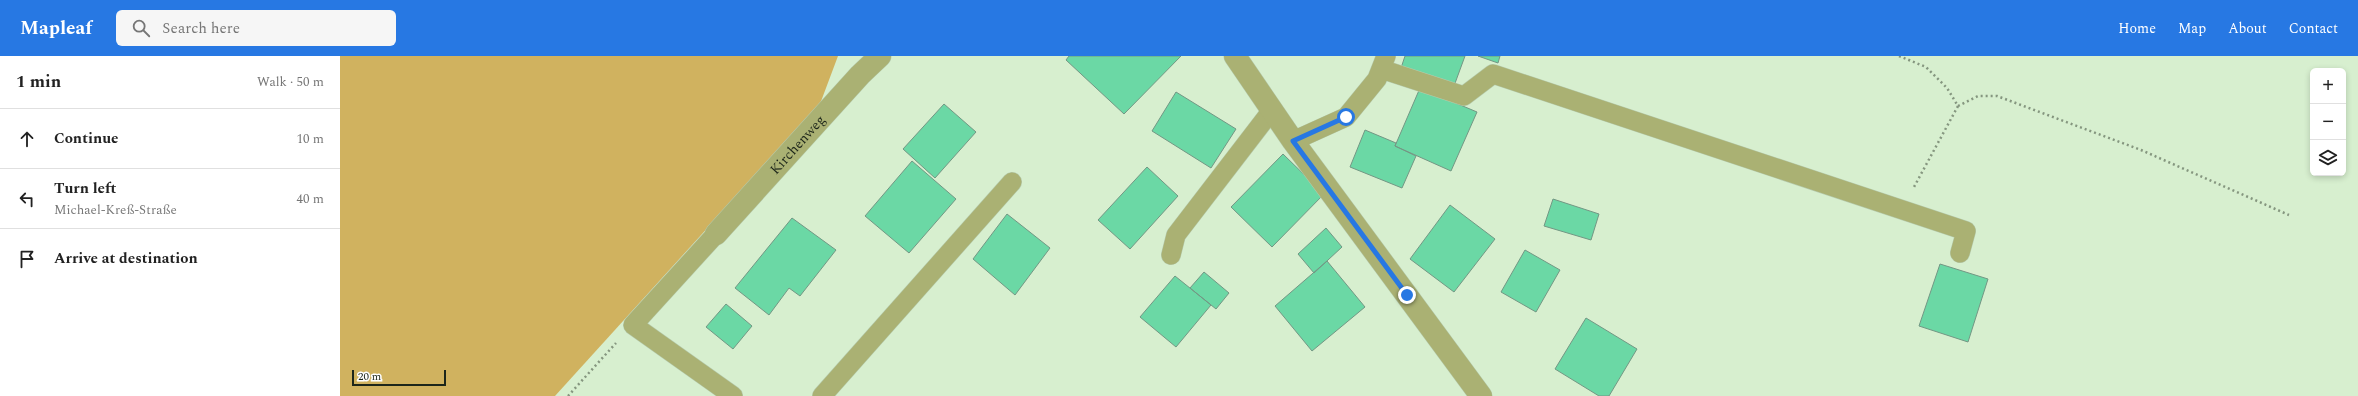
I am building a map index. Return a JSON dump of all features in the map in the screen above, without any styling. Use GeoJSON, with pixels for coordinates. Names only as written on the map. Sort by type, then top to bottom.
{"type":"FeatureCollection","features":[{"type":"Feature","properties":{"kind":"street","name":"Kirchenweg"},"geometry":{"type":"LineString","coordinates":[[716,234],[860,75],[880,56]]}},
{"type":"Feature","properties":{"kind":"street"},"geometry":{"type":"LineString","coordinates":[[1235,56],[1293,141],[1481,396]]}},
{"type":"Feature","properties":{"kind":"lane"},"geometry":{"type":"LineString","coordinates":[[1293,141],[1346,117],[1377,79],[1383,63],[1464,96],[1493,74],[1966,231],[1960,253]]}},
{"type":"Feature","properties":{"kind":"lane"},"geometry":{"type":"LineString","coordinates":[[1171,255],[1176,235],[1272,110]]}},
{"type":"Feature","properties":{"kind":"lane"},"geometry":{"type":"LineString","coordinates":[[822,396],[1012,182]]}},
{"type":"Feature","properties":{"kind":"lane"},"geometry":{"type":"LineString","coordinates":[[716,234],[633,325],[733,396]]}},
{"type":"Feature","properties":{"kind":"path"},"geometry":{"type":"LineString","coordinates":[[1899,56],[1926,67],[1947,88],[1958,106]]}},
{"type":"Feature","properties":{"kind":"path"},"geometry":{"type":"LineString","coordinates":[[1902,210],[1958,106],[1978,96],[1997,96],[2141,150],[2289,215]]}},
{"type":"Feature","properties":{"kind":"path"},"geometry":{"type":"LineString","coordinates":[[568,396],[633,325]]}},
{"type":"Feature","properties":{"kind":"shaded area"},"geometry":{"type":"Polygon","coordinates":[[[340,56],[838,56],[820,104],[555,396],[340,396],[340,56]]]}},
{"type":"Feature","properties":{"kind":"building"},"geometry":{"type":"Polygon","coordinates":[[[1069,56],[1181,56],[1124,114],[1066,60],[1069,56]]]}},
{"type":"Feature","properties":{"kind":"building"},"geometry":{"type":"Polygon","coordinates":[[[1405,56],[1465,56],[1454,86],[1401,68],[1405,56]]]}},
{"type":"Feature","properties":{"kind":"building"},"geometry":{"type":"Polygon","coordinates":[[[1478,56],[1500,56],[1498,63],[1478,56]]]}},
{"type":"Feature","properties":{"kind":"building"},"geometry":{"type":"Polygon","coordinates":[[[1420,88],[1477,112],[1451,171],[1395,146],[1420,88]]]}},
{"type":"Feature","properties":{"kind":"building"},"geometry":{"type":"Polygon","coordinates":[[[1176,92],[1236,129],[1211,168],[1152,131],[1176,92]]]}},
{"type":"Feature","properties":{"kind":"building"},"geometry":{"type":"Polygon","coordinates":[[[944,104],[976,132],[935,178],[903,149],[944,104]]]}},
{"type":"Feature","properties":{"kind":"building"},"geometry":{"type":"Polygon","coordinates":[[[1365,130],[1396,143],[1395,146],[1416,156],[1402,188],[1350,167],[1365,130]]]}},
{"type":"Feature","properties":{"kind":"building"},"geometry":{"type":"Polygon","coordinates":[[[1283,154],[1324,194],[1272,247],[1231,207],[1283,154]]]}},
{"type":"Feature","properties":{"kind":"building"},"geometry":{"type":"Polygon","coordinates":[[[912,161],[956,199],[909,253],[865,216],[912,161]]]}},
{"type":"Feature","properties":{"kind":"building"},"geometry":{"type":"Polygon","coordinates":[[[1147,167],[1178,196],[1130,249],[1098,220],[1147,167]]]}},
{"type":"Feature","properties":{"kind":"building"},"geometry":{"type":"Polygon","coordinates":[[[1553,199],[1599,214],[1591,240],[1544,226],[1553,199]]]}},
{"type":"Feature","properties":{"kind":"building"},"geometry":{"type":"Polygon","coordinates":[[[1450,205],[1495,239],[1454,292],[1410,259],[1450,205]]]}},
{"type":"Feature","properties":{"kind":"building"},"geometry":{"type":"Polygon","coordinates":[[[1007,214],[1050,248],[1015,295],[973,259],[1007,214]]]}},
{"type":"Feature","properties":{"kind":"building"},"geometry":{"type":"Polygon","coordinates":[[[792,218],[836,250],[800,296],[789,288],[769,315],[735,288],[792,218]]]}},
{"type":"Feature","properties":{"kind":"building"},"geometry":{"type":"Polygon","coordinates":[[[1326,228],[1342,247],[1314,273],[1298,254],[1326,228]]]}},
{"type":"Feature","properties":{"kind":"building"},"geometry":{"type":"Polygon","coordinates":[[[1525,250],[1560,270],[1536,312],[1501,292],[1525,250]]]}},
{"type":"Feature","properties":{"kind":"building"},"geometry":{"type":"Polygon","coordinates":[[[1327,261],[1365,307],[1312,351],[1275,306],[1327,261]]]}},
{"type":"Feature","properties":{"kind":"building"},"geometry":{"type":"Polygon","coordinates":[[[1940,264],[1988,279],[1968,342],[1919,326],[1940,264]]]}},
{"type":"Feature","properties":{"kind":"building"},"geometry":{"type":"Polygon","coordinates":[[[1204,272],[1229,293],[1216,309],[1190,288],[1204,272]]]}},
{"type":"Feature","properties":{"kind":"building"},"geometry":{"type":"Polygon","coordinates":[[[1175,276],[1211,305],[1176,347],[1140,317],[1175,276]]]}},
{"type":"Feature","properties":{"kind":"building"},"geometry":{"type":"Polygon","coordinates":[[[726,304],[752,326],[733,349],[706,327],[726,304]]]}},
{"type":"Feature","properties":{"kind":"building"},"geometry":{"type":"Polygon","coordinates":[[[1586,318],[1637,349],[1609,396],[1599,396],[1555,369],[1586,318]]]}},
{"type":"Feature","properties":{"kind":"route"},"geometry":{"type":"LineString","coordinates":[[1346,117],[1293,141],[1407,295]]}}]}
